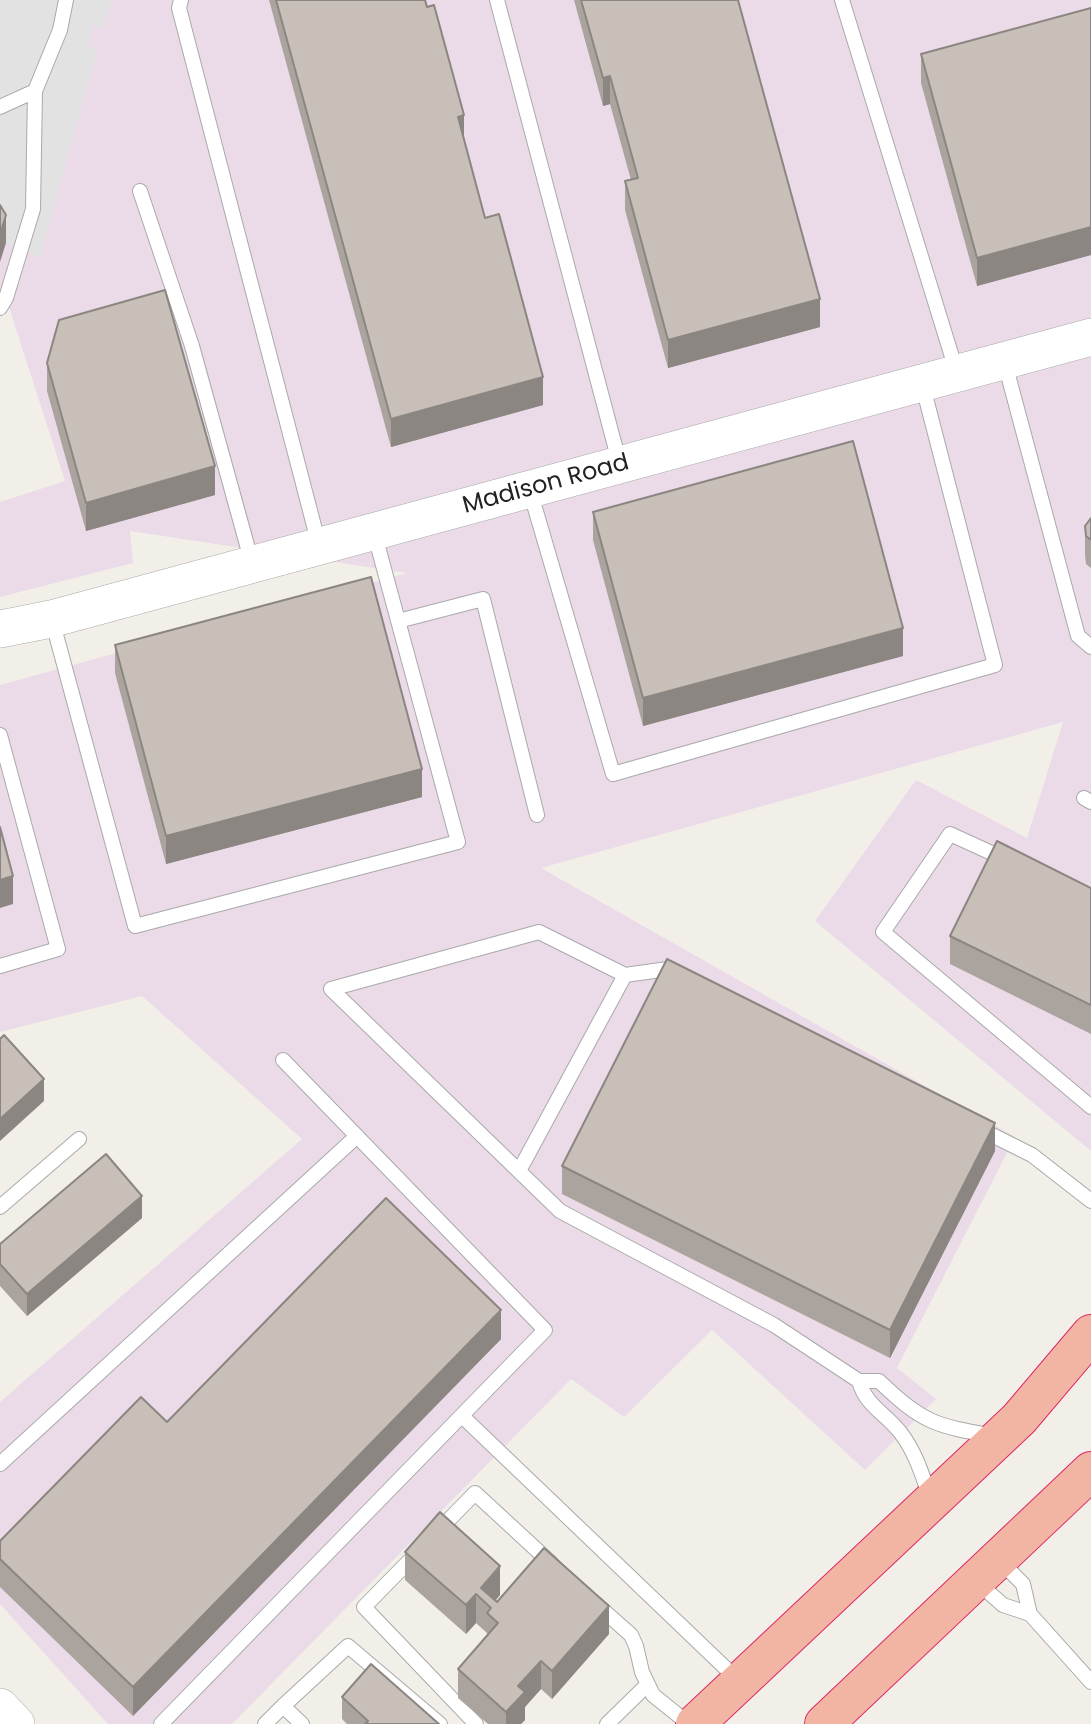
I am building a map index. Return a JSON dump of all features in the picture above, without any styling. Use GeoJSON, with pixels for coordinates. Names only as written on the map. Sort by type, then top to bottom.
{"type":"FeatureCollection","features":[{"type":"Feature","properties":{"kind":"highway"},"geometry":{"type":"LineString","coordinates":[[695,1724],[1000,1437],[1091,1334]]}},
{"type":"Feature","properties":{"kind":"highway"},"geometry":{"type":"LineString","coordinates":[[824,1724],[1091,1471]]}},
{"type":"Feature","properties":{"kind":"street","name":"Madison Road"},"geometry":{"type":"LineString","coordinates":[[0,629],[51,619],[1091,337]]}},
{"type":"Feature","properties":{"kind":"street"},"geometry":{"type":"LineString","coordinates":[[0,1707],[16,1724]]}},
{"type":"Feature","properties":{"kind":"lane"},"geometry":{"type":"LineString","coordinates":[[0,308],[6,298],[33,209],[35,91],[60,30],[66,0]]}},
{"type":"Feature","properties":{"kind":"lane"},"geometry":{"type":"LineString","coordinates":[[181,0],[179,8],[320,547]]}},
{"type":"Feature","properties":{"kind":"lane"},"geometry":{"type":"LineString","coordinates":[[497,0],[620,465]]}},
{"type":"Feature","properties":{"kind":"lane"},"geometry":{"type":"LineString","coordinates":[[842,0],[957,373]]}},
{"type":"Feature","properties":{"kind":"lane"},"geometry":{"type":"LineString","coordinates":[[0,107],[35,91]]}},
{"type":"Feature","properties":{"kind":"lane"},"geometry":{"type":"LineString","coordinates":[[140,191],[192,346],[252,565]]}},
{"type":"Feature","properties":{"kind":"lane"},"geometry":{"type":"LineString","coordinates":[[1003,359],[1078,636],[1091,647]]}},
{"type":"Feature","properties":{"kind":"lane"},"geometry":{"type":"LineString","coordinates":[[530,489],[612,774],[995,665],[922,382]]}},
{"type":"Feature","properties":{"kind":"lane"},"geometry":{"type":"LineString","coordinates":[[51,619],[135,926],[458,842],[374,532]]}},
{"type":"Feature","properties":{"kind":"lane"},"geometry":{"type":"LineString","coordinates":[[398,621],[483,599],[537,815]]}},
{"type":"Feature","properties":{"kind":"lane"},"geometry":{"type":"LineString","coordinates":[[0,735],[58,948],[0,966]]}},
{"type":"Feature","properties":{"kind":"lane"},"geometry":{"type":"LineString","coordinates":[[1021,867],[950,834],[883,932],[1091,1107]]}},
{"type":"Feature","properties":{"kind":"lane"},"geometry":{"type":"LineString","coordinates":[[692,981],[668,969],[625,975],[539,932],[331,989],[560,1211],[774,1325],[859,1381],[879,1381],[913,1411],[929,1421],[956,1430],[1000,1437]]}},
{"type":"Feature","properties":{"kind":"lane"},"geometry":{"type":"LineString","coordinates":[[519,1171],[625,975]]}},
{"type":"Feature","properties":{"kind":"lane"},"geometry":{"type":"LineString","coordinates":[[161,1724],[545,1330],[283,1060]]}},
{"type":"Feature","properties":{"kind":"lane"},"geometry":{"type":"LineString","coordinates":[[960,1118],[1032,1155],[1091,1201]]}},
{"type":"Feature","properties":{"kind":"lane"},"geometry":{"type":"LineString","coordinates":[[0,1464],[358,1136]]}},
{"type":"Feature","properties":{"kind":"lane"},"geometry":{"type":"LineString","coordinates":[[0,1208],[79,1139]]}},
{"type":"Feature","properties":{"kind":"lane"},"geometry":{"type":"LineString","coordinates":[[859,1381],[864,1397],[900,1431],[911,1448],[931,1502]]}},
{"type":"Feature","properties":{"kind":"lane"},"geometry":{"type":"LineString","coordinates":[[462,1416],[740,1682]]}},
{"type":"Feature","properties":{"kind":"lane"},"geometry":{"type":"LineString","coordinates":[[476,1724],[364,1607],[475,1493],[564,1574]]}},
{"type":"Feature","properties":{"kind":"lane"},"geometry":{"type":"LineString","coordinates":[[987,1570],[1003,1605],[1030,1614]]}},
{"type":"Feature","properties":{"kind":"lane"},"geometry":{"type":"LineString","coordinates":[[987,1570],[1023,1584],[1030,1614],[1091,1682]]}},
{"type":"Feature","properties":{"kind":"lane"},"geometry":{"type":"LineString","coordinates":[[583,1592],[631,1635],[653,1695],[689,1724]]}},
{"type":"Feature","properties":{"kind":"lane"},"geometry":{"type":"LineString","coordinates":[[265,1724],[348,1646],[440,1724]]}},
{"type":"Feature","properties":{"kind":"lane"},"geometry":{"type":"LineString","coordinates":[[607,1724],[648,1685]]}},
{"type":"Feature","properties":{"kind":"lane"},"geometry":{"type":"LineString","coordinates":[[283,1706],[302,1724]]}},
{"type":"Feature","properties":{"kind":"shaded area"},"geometry":{"type":"Polygon","coordinates":[[[0,0],[1091,0],[1091,1151],[815,921],[916,780],[1027,838],[1063,722],[541,868],[1015,1137],[897,1368],[936,1399],[865,1470],[712,1330],[624,1417],[571,1379],[232,1724],[108,1724],[0,1604],[0,1402],[302,1139],[142,996],[0,1032],[0,685],[407,573],[130,531],[133,563],[0,597],[0,502],[65,481],[6,298],[0,293],[0,0]]]}},
{"type":"Feature","properties":{"kind":"shaded area"},"geometry":{"type":"Polygon","coordinates":[[[0,0],[112,0],[103,28],[92,25],[88,47],[97,51],[40,257],[6,243],[0,233],[0,0]]]}},
{"type":"Feature","properties":{"kind":"building"},"geometry":{"type":"Polygon","coordinates":[[[276,0],[425,0],[427,7],[434,5],[464,115],[458,117],[485,218],[499,214],[543,377],[391,419],[276,0]]]}},
{"type":"Feature","properties":{"kind":"building"},"geometry":{"type":"Polygon","coordinates":[[[581,0],[738,0],[820,299],[668,340],[625,181],[638,178],[610,76],[603,78],[581,0]]]}},
{"type":"Feature","properties":{"kind":"building"},"geometry":{"type":"Polygon","coordinates":[[[1091,8],[1091,227],[977,258],[921,54],[1091,8]]]}},
{"type":"Feature","properties":{"kind":"building"},"geometry":{"type":"Polygon","coordinates":[[[0,205],[6,215],[0,234],[0,205]]]}},
{"type":"Feature","properties":{"kind":"building"},"geometry":{"type":"Polygon","coordinates":[[[165,290],[215,466],[86,503],[47,363],[59,320],[165,290]]]}},
{"type":"Feature","properties":{"kind":"building"},"geometry":{"type":"Polygon","coordinates":[[[853,441],[903,628],[643,698],[593,512],[853,441]]]}},
{"type":"Feature","properties":{"kind":"building"},"geometry":{"type":"Polygon","coordinates":[[[1091,518],[1091,540],[1086,536],[1085,526],[1091,518]]]}},
{"type":"Feature","properties":{"kind":"building"},"geometry":{"type":"Polygon","coordinates":[[[371,577],[422,769],[166,836],[115,645],[371,577]]]}},
{"type":"Feature","properties":{"kind":"building"},"geometry":{"type":"Polygon","coordinates":[[[0,827],[13,876],[0,880],[0,827]]]}},
{"type":"Feature","properties":{"kind":"building"},"geometry":{"type":"Polygon","coordinates":[[[997,841],[1091,888],[1091,1005],[950,936],[997,841]]]}},
{"type":"Feature","properties":{"kind":"building"},"geometry":{"type":"Polygon","coordinates":[[[667,959],[995,1123],[890,1330],[562,1166],[667,959]]]}},
{"type":"Feature","properties":{"kind":"building"},"geometry":{"type":"Polygon","coordinates":[[[4,1035],[44,1079],[0,1119],[0,1039],[4,1035]]]}},
{"type":"Feature","properties":{"kind":"building"},"geometry":{"type":"Polygon","coordinates":[[[106,1154],[142,1196],[27,1294],[0,1264],[0,1244],[106,1154]]]}},
{"type":"Feature","properties":{"kind":"building"},"geometry":{"type":"Polygon","coordinates":[[[386,1198],[501,1310],[133,1687],[0,1559],[0,1541],[141,1397],[167,1422],[386,1198]]]}},
{"type":"Feature","properties":{"kind":"building"},"geometry":{"type":"Polygon","coordinates":[[[440,1512],[500,1566],[481,1588],[497,1602],[544,1548],[609,1606],[552,1671],[541,1661],[518,1686],[525,1692],[506,1712],[458,1669],[498,1623],[487,1613],[491,1608],[476,1594],[466,1605],[405,1552],[440,1512]]]}},
{"type":"Feature","properties":{"kind":"building"},"geometry":{"type":"Polygon","coordinates":[[[371,1664],[439,1724],[365,1724],[368,1721],[342,1697],[371,1664]]]}}]}
